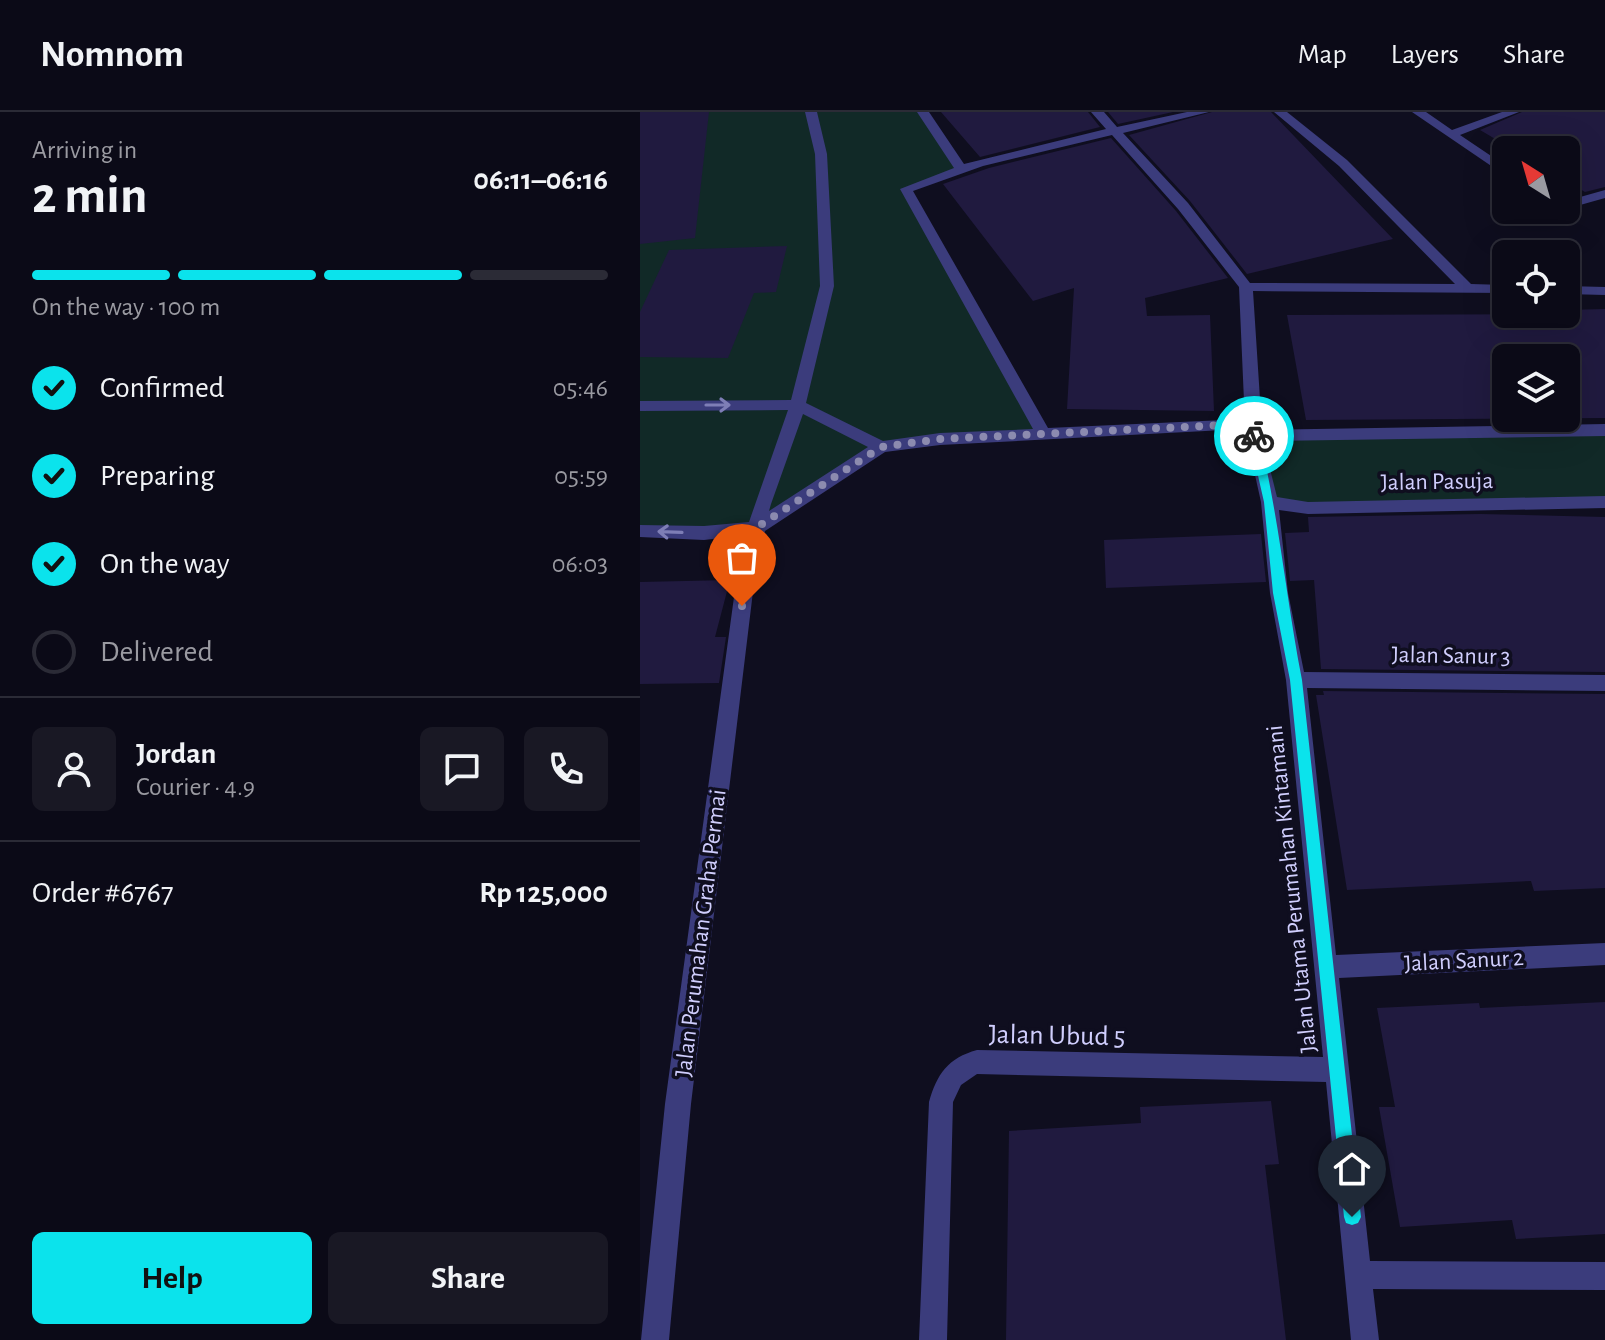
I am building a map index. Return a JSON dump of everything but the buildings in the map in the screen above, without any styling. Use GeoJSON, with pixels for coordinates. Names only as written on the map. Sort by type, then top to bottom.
{"type":"FeatureCollection","features":[{"type":"Feature","properties":{"kind":"street","name":"Jalan Perumahan Graha Permai"},"geometry":{"type":"LineString","coordinates":[[655,1340],[682,1073],[746,575],[756,528],[798,405],[827,286],[821,154],[811,112]]}},
{"type":"Feature","properties":{"kind":"street"},"geometry":{"type":"LineString","coordinates":[[923,112],[960,167]]}},
{"type":"Feature","properties":{"kind":"street"},"geometry":{"type":"LineString","coordinates":[[1097,112],[1183,206],[1246,287],[1492,289]]}},
{"type":"Feature","properties":{"kind":"street"},"geometry":{"type":"LineString","coordinates":[[1043,433],[906,189],[960,167],[1075,138],[1114,133],[1203,112]]}},
{"type":"Feature","properties":{"kind":"street"},"geometry":{"type":"LineString","coordinates":[[1280,112],[1343,163],[1468,289]]}},
{"type":"Feature","properties":{"kind":"street"},"geometry":{"type":"LineString","coordinates":[[1418,112],[1492,162]]}},
{"type":"Feature","properties":{"kind":"street"},"geometry":{"type":"LineString","coordinates":[[1451,134],[1513,112]]}},
{"type":"Feature","properties":{"kind":"street"},"geometry":{"type":"LineString","coordinates":[[1580,201],[1605,194]]}},
{"type":"Feature","properties":{"kind":"street","name":"Jalan Utama Perumahan Kintamani"},"geometry":{"type":"LineString","coordinates":[[1246,287],[1254,436],[1270,502],[1279,593],[1296,680],[1365,1340]]}},
{"type":"Feature","properties":{"kind":"street"},"geometry":{"type":"LineString","coordinates":[[1580,290],[1605,291]]}},
{"type":"Feature","properties":{"kind":"street"},"geometry":{"type":"LineString","coordinates":[[640,406],[798,405],[881,447]]}},
{"type":"Feature","properties":{"kind":"street"},"geometry":{"type":"LineString","coordinates":[[640,531],[715,533],[756,528],[881,447],[940,439],[1224,425],[1243,429],[1254,436],[1605,430]]}},
{"type":"Feature","properties":{"kind":"street","name":"Jalan Pasuja"},"geometry":{"type":"LineString","coordinates":[[1270,502],[1308,508],[1605,502]]}},
{"type":"Feature","properties":{"kind":"street","name":"Jalan Sanur 3"},"geometry":{"type":"LineString","coordinates":[[1296,680],[1605,683]]}},
{"type":"Feature","properties":{"kind":"street","name":"Jalan Sanur 2"},"geometry":{"type":"LineString","coordinates":[[1324,967],[1605,954]]}},
{"type":"Feature","properties":{"kind":"street","name":"Jalan Ubud 5"},"geometry":{"type":"LineString","coordinates":[[933,1340],[941,1102],[946,1083],[956,1071],[977,1062],[1336,1070]]}},
{"type":"Feature","properties":{"kind":"street"},"geometry":{"type":"LineString","coordinates":[[1359,1275],[1605,1276]]}},
{"type":"Feature","properties":{"kind":"green space"},"geometry":{"type":"Polygon","coordinates":[[[640,112],[923,112],[960,167],[906,189],[1043,433],[881,447],[756,528],[640,531],[640,112]]]}},
{"type":"Feature","properties":{"kind":"green space"},"geometry":{"type":"Polygon","coordinates":[[[1605,430],[1605,502],[1308,508],[1270,502],[1254,436],[1580,432],[1605,430]]]}},
{"type":"Feature","properties":{"kind":"way so far"},"geometry":{"type":"LineString","coordinates":[[742,606],[756,528],[881,447],[940,439],[1224,425],[1243,429],[1254,436]]}},
{"type":"Feature","properties":{"kind":"route"},"geometry":{"type":"LineString","coordinates":[[1254,436],[1270,502],[1279,593],[1296,680],[1352,1217]]}}]}
